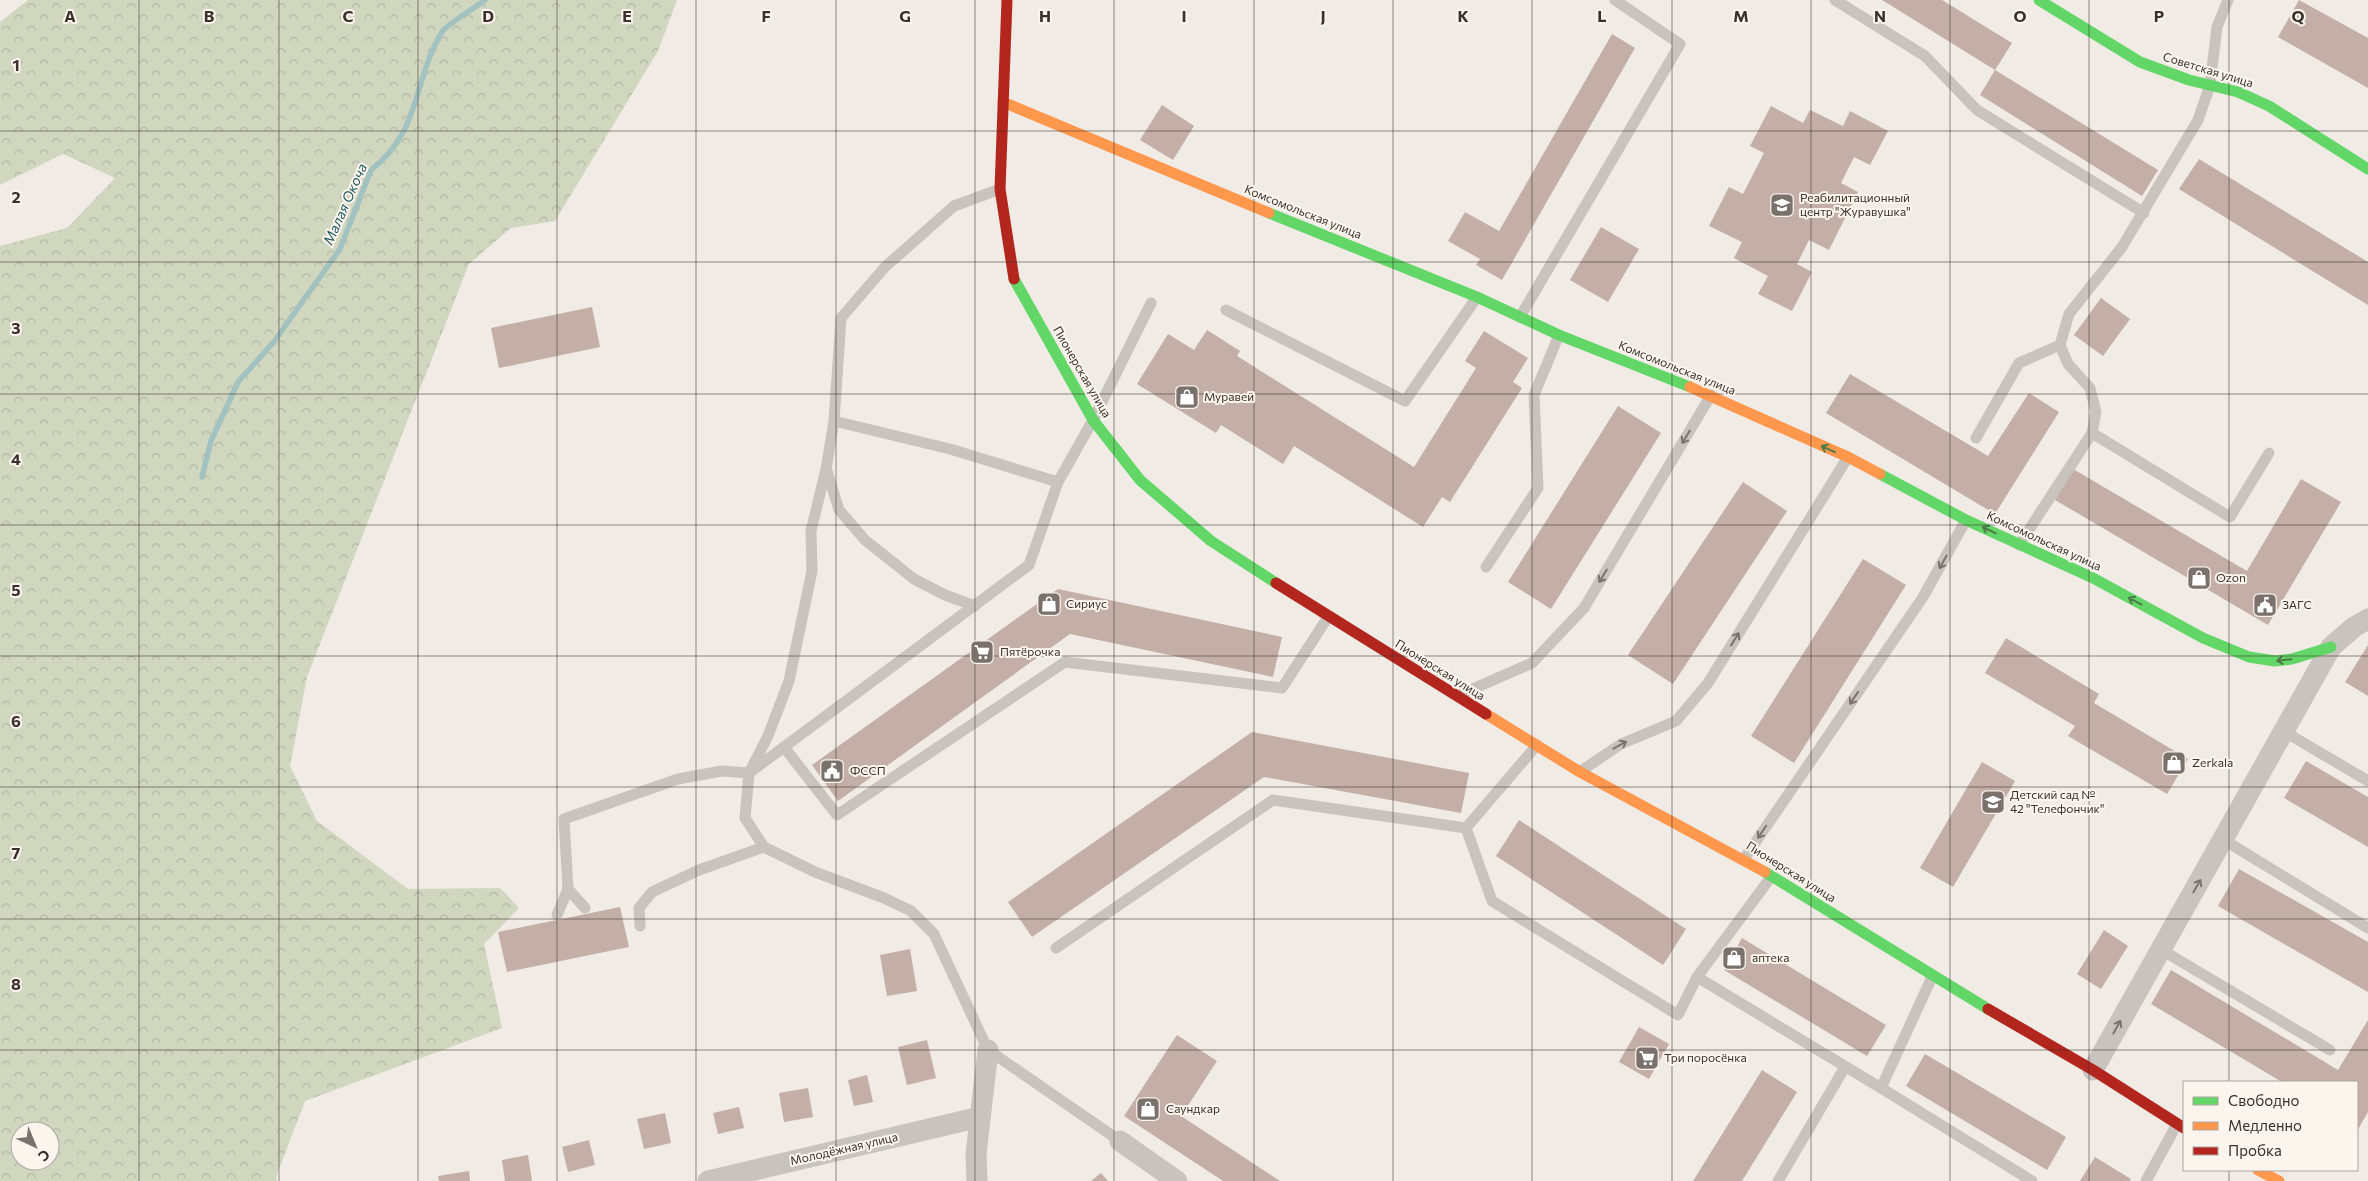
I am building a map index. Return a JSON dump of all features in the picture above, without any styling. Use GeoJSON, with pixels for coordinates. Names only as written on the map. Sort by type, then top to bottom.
{"type":"FeatureCollection","features":[{"type":"Feature","properties":{"kind":"street","name":"Пионерская улица"},"geometry":{"type":"LineString","coordinates":[[1007,0],[1000,189],[1014,282],[1093,420],[1140,480],[1211,540],[1328,617],[1580,772],[1744,858],[1771,877],[1932,976],[2093,1070],[2181,1126]]}},
{"type":"Feature","properties":{"kind":"street","name":"Советская улица"},"geometry":{"type":"LineString","coordinates":[[2039,0],[2140,62],[2168,74],[2238,92],[2269,106],[2368,169]]}},
{"type":"Feature","properties":{"kind":"street","name":"Комсомольская улица"},"geometry":{"type":"LineString","coordinates":[[1003,102],[1191,182],[1477,297],[1559,335],[1711,395],[1848,457],[1966,520],[2093,578],[2203,638],[2249,657],[2275,661],[2292,659],[2331,647]]}},
{"type":"Feature","properties":{"kind":"street"},"geometry":{"type":"LineString","coordinates":[[2093,1070],[2160,949],[2285,732],[2331,647],[2354,627],[2368,619]]}},
{"type":"Feature","properties":{"kind":"street"},"geometry":{"type":"LineString","coordinates":[[976,1181],[976,1154],[988,1050]]}},
{"type":"Feature","properties":{"kind":"street","name":"Молодёжная улица"},"geometry":{"type":"LineString","coordinates":[[708,1181],[980,1117]]}},
{"type":"Feature","properties":{"kind":"street"},"geometry":{"type":"LineString","coordinates":[[1120,1141],[1178,1181]]}},
{"type":"Feature","properties":{"kind":"street"},"geometry":{"type":"LineString","coordinates":[[2260,1171],[2279,1181]]}},
{"type":"Feature","properties":{"kind":"lane"},"geometry":{"type":"LineString","coordinates":[[1519,318],[1680,44],[1615,0]]}},
{"type":"Feature","properties":{"kind":"lane"},"geometry":{"type":"LineString","coordinates":[[1835,0],[1925,56],[1977,110],[2144,213]]}},
{"type":"Feature","properties":{"kind":"lane"},"geometry":{"type":"LineString","coordinates":[[2019,545],[2092,433],[2096,412],[2090,388],[2068,364],[2060,344],[2069,314],[2122,247],[2198,120],[2210,85],[2217,27],[2228,0]]}},
{"type":"Feature","properties":{"kind":"lane"},"geometry":{"type":"LineString","coordinates":[[1000,189],[954,206],[885,267],[841,318],[834,421],[826,469],[811,531],[812,571],[789,681],[768,736],[749,773],[745,818],[764,847],[815,872],[884,898],[911,911],[934,934],[988,1050],[1120,1141]]}},
{"type":"Feature","properties":{"kind":"lane"},"geometry":{"type":"LineString","coordinates":[[1226,310],[1405,401],[1477,297]]}},
{"type":"Feature","properties":{"kind":"lane"},"geometry":{"type":"LineString","coordinates":[[557,915],[568,889],[564,819],[678,779],[722,771],[749,773],[1029,565],[1058,482],[1093,420],[1151,303]]}},
{"type":"Feature","properties":{"kind":"lane"},"geometry":{"type":"LineString","coordinates":[[1486,567],[1538,488],[1534,395],[1559,335]]}},
{"type":"Feature","properties":{"kind":"lane"},"geometry":{"type":"LineString","coordinates":[[1976,438],[2018,363],[2060,344]]}},
{"type":"Feature","properties":{"kind":"lane"},"geometry":{"type":"LineString","coordinates":[[1457,696],[1532,663],[1584,608],[1711,395]]}},
{"type":"Feature","properties":{"kind":"lane"},"geometry":{"type":"LineString","coordinates":[[834,421],[950,449],[1058,482]]}},
{"type":"Feature","properties":{"kind":"lane"},"geometry":{"type":"LineString","coordinates":[[2092,433],[2230,517],[2269,453]]}},
{"type":"Feature","properties":{"kind":"lane"},"geometry":{"type":"LineString","coordinates":[[1580,772],[1621,744],[1676,721],[1708,683],[1848,457]]}},
{"type":"Feature","properties":{"kind":"lane"},"geometry":{"type":"LineString","coordinates":[[826,469],[840,510],[865,540],[914,579],[945,595],[975,606]]}},
{"type":"Feature","properties":{"kind":"lane"},"geometry":{"type":"LineString","coordinates":[[1744,858],[1923,597],[1966,520]]}},
{"type":"Feature","properties":{"kind":"lane"},"geometry":{"type":"LineString","coordinates":[[784,747],[837,815],[1065,662],[1282,688],[1328,617]]}},
{"type":"Feature","properties":{"kind":"lane"},"geometry":{"type":"LineString","coordinates":[[2285,732],[2368,781]]}},
{"type":"Feature","properties":{"kind":"lane"},"geometry":{"type":"LineString","coordinates":[[1466,828],[1537,745]]}},
{"type":"Feature","properties":{"kind":"lane"},"geometry":{"type":"LineString","coordinates":[[1056,948],[1273,800],[1466,828]]}},
{"type":"Feature","properties":{"kind":"lane"},"geometry":{"type":"LineString","coordinates":[[1466,828],[1492,901],[1678,1016],[1697,977],[1771,877]]}},
{"type":"Feature","properties":{"kind":"lane"},"geometry":{"type":"LineString","coordinates":[[2224,840],[2368,928]]}},
{"type":"Feature","properties":{"kind":"lane"},"geometry":{"type":"LineString","coordinates":[[640,926],[640,908],[652,892],[699,870],[764,847]]}},
{"type":"Feature","properties":{"kind":"lane"},"geometry":{"type":"LineString","coordinates":[[568,889],[586,908]]}},
{"type":"Feature","properties":{"kind":"lane"},"geometry":{"type":"LineString","coordinates":[[2160,949],[2330,1050]]}},
{"type":"Feature","properties":{"kind":"lane"},"geometry":{"type":"LineString","coordinates":[[1881,1088],[1932,976]]}},
{"type":"Feature","properties":{"kind":"lane"},"geometry":{"type":"LineString","coordinates":[[1697,977],[2032,1181]]}},
{"type":"Feature","properties":{"kind":"lane"},"geometry":{"type":"LineString","coordinates":[[1778,1181],[1845,1067]]}},
{"type":"Feature","properties":{"kind":"lane"},"geometry":{"type":"LineString","coordinates":[[2146,1181],[2181,1126]]}},
{"type":"Feature","properties":{"kind":"green space"},"geometry":{"type":"Polygon","coordinates":[[[28,0],[677,0],[658,51],[555,221],[511,228],[469,264],[307,677],[290,766],[317,821],[408,889],[500,888],[519,908],[484,944],[502,1028],[305,1101],[276,1177],[277,1181],[0,1181],[0,246],[67,228],[115,178],[63,154],[0,185],[0,22],[28,0]]]}},
{"type":"Feature","properties":{"kind":"building"},"geometry":{"type":"Polygon","coordinates":[[[1882,0],[1942,0],[2012,43],[1995,70],[1882,0]]]}},
{"type":"Feature","properties":{"kind":"building"},"geometry":{"type":"Polygon","coordinates":[[[2299,0],[2368,38],[2368,88],[2278,37],[2299,0]]]}},
{"type":"Feature","properties":{"kind":"building"},"geometry":{"type":"Polygon","coordinates":[[[1612,34],[1635,48],[1502,280],[1476,265],[1480,259],[1448,241],[1465,212],[1499,231],[1612,34]]]}},
{"type":"Feature","properties":{"kind":"building"},"geometry":{"type":"Polygon","coordinates":[[[1995,70],[2158,170],[2142,196],[1980,95],[1995,70]]]}},
{"type":"Feature","properties":{"kind":"building"},"geometry":{"type":"Polygon","coordinates":[[[1162,105],[1194,126],[1173,160],[1140,140],[1162,105]]]}},
{"type":"Feature","properties":{"kind":"building"},"geometry":{"type":"Polygon","coordinates":[[[1771,106],[1803,123],[1810,110],[1843,126],[1850,111],[1888,131],[1870,165],[1854,157],[1841,183],[1858,192],[1829,250],[1809,240],[1797,264],[1812,272],[1792,311],[1758,294],[1768,276],[1734,258],[1742,242],[1709,226],[1729,187],[1743,194],[1764,153],[1750,146],[1771,106]]]}},
{"type":"Feature","properties":{"kind":"building"},"geometry":{"type":"Polygon","coordinates":[[[2199,159],[2368,262],[2368,305],[2179,189],[2199,159]]]}},
{"type":"Feature","properties":{"kind":"building"},"geometry":{"type":"Polygon","coordinates":[[[1601,227],[1639,249],[1608,302],[1570,280],[1601,227]]]}},
{"type":"Feature","properties":{"kind":"building"},"geometry":{"type":"Polygon","coordinates":[[[2101,298],[2130,319],[2103,356],[2074,335],[2101,298]]]}},
{"type":"Feature","properties":{"kind":"building"},"geometry":{"type":"Polygon","coordinates":[[[592,307],[600,347],[499,368],[491,328],[592,307]]]}},
{"type":"Feature","properties":{"kind":"building"},"geometry":{"type":"Polygon","coordinates":[[[1207,330],[1240,351],[1237,356],[1414,467],[1476,368],[1465,361],[1484,331],[1528,358],[1513,382],[1522,388],[1450,502],[1442,497],[1423,527],[1294,446],[1283,464],[1221,425],[1216,433],[1137,384],[1168,334],[1194,350],[1207,330]]]}},
{"type":"Feature","properties":{"kind":"building"},"geometry":{"type":"Polygon","coordinates":[[[1850,374],[1988,456],[2029,393],[2059,412],[1995,514],[1826,413],[1850,374]]]}},
{"type":"Feature","properties":{"kind":"building"},"geometry":{"type":"Polygon","coordinates":[[[1618,406],[1661,433],[1551,609],[1508,582],[1618,406]]]}},
{"type":"Feature","properties":{"kind":"building"},"geometry":{"type":"Polygon","coordinates":[[[2073,469],[2247,571],[2301,479],[2341,502],[2268,625],[2055,500],[2073,469]]]}},
{"type":"Feature","properties":{"kind":"building"},"geometry":{"type":"Polygon","coordinates":[[[1743,482],[1787,511],[1673,684],[1628,655],[1743,482]]]}},
{"type":"Feature","properties":{"kind":"building"},"geometry":{"type":"Polygon","coordinates":[[[1863,559],[1906,585],[1794,763],[1751,736],[1863,559]]]}},
{"type":"Feature","properties":{"kind":"building"},"geometry":{"type":"Polygon","coordinates":[[[1058,589],[1282,637],[1273,677],[1070,634],[838,801],[812,765],[1058,589]]]}},
{"type":"Feature","properties":{"kind":"building"},"geometry":{"type":"Polygon","coordinates":[[[2006,638],[2099,694],[2094,703],[2188,759],[2167,794],[2068,736],[2075,726],[1985,673],[2006,638]]]}},
{"type":"Feature","properties":{"kind":"building"},"geometry":{"type":"Polygon","coordinates":[[[2368,645],[2368,696],[2345,682],[2368,645]]]}},
{"type":"Feature","properties":{"kind":"building"},"geometry":{"type":"Polygon","coordinates":[[[1252,732],[1469,773],[1461,813],[1264,777],[1032,937],[1008,902],[1252,732]]]}},
{"type":"Feature","properties":{"kind":"building"},"geometry":{"type":"Polygon","coordinates":[[[2306,761],[2368,797],[2368,847],[2284,798],[2306,761]]]}},
{"type":"Feature","properties":{"kind":"building"},"geometry":{"type":"Polygon","coordinates":[[[1982,762],[2015,781],[1953,887],[1920,868],[1982,762]]]}},
{"type":"Feature","properties":{"kind":"building"},"geometry":{"type":"Polygon","coordinates":[[[1519,820],[1686,929],[1663,965],[1496,856],[1519,820]]]}},
{"type":"Feature","properties":{"kind":"building"},"geometry":{"type":"Polygon","coordinates":[[[2239,869],[2368,942],[2368,992],[2218,906],[2239,869]]]}},
{"type":"Feature","properties":{"kind":"building"},"geometry":{"type":"Polygon","coordinates":[[[620,907],[629,947],[507,972],[498,932],[620,907]]]}},
{"type":"Feature","properties":{"kind":"building"},"geometry":{"type":"Polygon","coordinates":[[[2104,930],[2128,946],[2101,989],[2077,974],[2104,930]]]}},
{"type":"Feature","properties":{"kind":"building"},"geometry":{"type":"Polygon","coordinates":[[[1742,938],[1886,1025],[1867,1056],[1724,970],[1742,938]]]}},
{"type":"Feature","properties":{"kind":"building"},"geometry":{"type":"Polygon","coordinates":[[[910,949],[917,991],[887,996],[880,955],[910,949]]]}},
{"type":"Feature","properties":{"kind":"building"},"geometry":{"type":"Polygon","coordinates":[[[2171,970],[2338,1070],[2368,1020],[2368,1112],[2358,1129],[2358,1081],[2280,1081],[2151,1004],[2171,970]]]}},
{"type":"Feature","properties":{"kind":"building"},"geometry":{"type":"Polygon","coordinates":[[[1639,1027],[1669,1044],[1649,1079],[1619,1062],[1639,1027]]]}},
{"type":"Feature","properties":{"kind":"building"},"geometry":{"type":"Polygon","coordinates":[[[1177,1035],[1217,1061],[1181,1116],[1280,1181],[1223,1181],[1124,1116],[1177,1035]]]}},
{"type":"Feature","properties":{"kind":"building"},"geometry":{"type":"Polygon","coordinates":[[[927,1040],[936,1078],[907,1085],[898,1047],[927,1040]]]}},
{"type":"Feature","properties":{"kind":"building"},"geometry":{"type":"Polygon","coordinates":[[[1925,1054],[2066,1137],[2047,1170],[1906,1086],[1925,1054]]]}},
{"type":"Feature","properties":{"kind":"building"},"geometry":{"type":"Polygon","coordinates":[[[1762,1070],[1797,1092],[1742,1181],[1693,1181],[1762,1070]]]}},
{"type":"Feature","properties":{"kind":"building"},"geometry":{"type":"Polygon","coordinates":[[[867,1075],[873,1102],[854,1106],[848,1080],[867,1075]]]}},
{"type":"Feature","properties":{"kind":"building"},"geometry":{"type":"Polygon","coordinates":[[[808,1088],[813,1117],[784,1122],[779,1093],[808,1088]]]}},
{"type":"Feature","properties":{"kind":"building"},"geometry":{"type":"Polygon","coordinates":[[[739,1107],[744,1128],[718,1134],[713,1113],[739,1107]]]}},
{"type":"Feature","properties":{"kind":"building"},"geometry":{"type":"Polygon","coordinates":[[[665,1113],[671,1143],[644,1149],[637,1119],[665,1113]]]}},
{"type":"Feature","properties":{"kind":"building"},"geometry":{"type":"Polygon","coordinates":[[[589,1140],[595,1165],[568,1172],[562,1147],[589,1140]]]}},
{"type":"Feature","properties":{"kind":"building"},"geometry":{"type":"Polygon","coordinates":[[[528,1155],[532,1181],[505,1181],[502,1160],[528,1155]]]}},
{"type":"Feature","properties":{"kind":"building"},"geometry":{"type":"Polygon","coordinates":[[[2095,1157],[2131,1179],[2130,1181],[2080,1181],[2095,1157]]]}},
{"type":"Feature","properties":{"kind":"building"},"geometry":{"type":"Polygon","coordinates":[[[469,1171],[470,1181],[439,1181],[438,1176],[469,1171]]]}},
{"type":"Feature","properties":{"kind":"building"},"geometry":{"type":"Polygon","coordinates":[[[1101,1173],[1108,1181],[1091,1181],[1101,1173]]]}},
{"type":"Feature","properties":{"kind":"waterway","name":"Малая Окоча"},"geometry":{"type":"LineString","coordinates":[[202,477],[211,441],[238,382],[273,343],[340,249],[371,170],[387,155],[399,139],[408,122],[425,69],[442,32],[485,0]]}},
{"type":"Feature","properties":{"kind":"traffic: fast"},"geometry":{"type":"LineString","coordinates":[[2039,0],[2140,62],[2189,80],[2238,92],[2269,106],[2368,169]]}},
{"type":"Feature","properties":{"kind":"traffic: fast"},"geometry":{"type":"LineString","coordinates":[[1269,213],[1477,297],[1559,335],[1690,387]]}},
{"type":"Feature","properties":{"kind":"traffic: fast"},"geometry":{"type":"LineString","coordinates":[[1014,279],[1093,420],[1140,480],[1211,541],[1276,583]]}},
{"type":"Feature","properties":{"kind":"traffic: fast"},"geometry":{"type":"LineString","coordinates":[[1880,474],[1966,520],[2093,578],[2203,638],[2249,657],[2275,661],[2292,659],[2331,647]]}},
{"type":"Feature","properties":{"kind":"traffic: fast"},"geometry":{"type":"LineString","coordinates":[[1765,872],[1988,1009]]}},
{"type":"Feature","properties":{"kind":"traffic: slow"},"geometry":{"type":"LineString","coordinates":[[1003,102],[1269,213]]}},
{"type":"Feature","properties":{"kind":"traffic: slow"},"geometry":{"type":"LineString","coordinates":[[1690,387],[1848,457],[1880,474]]}},
{"type":"Feature","properties":{"kind":"traffic: slow"},"geometry":{"type":"LineString","coordinates":[[1486,714],[1580,772],[1765,872]]}},
{"type":"Feature","properties":{"kind":"traffic: slow"},"geometry":{"type":"LineString","coordinates":[[2260,1171],[2279,1181]]}},
{"type":"Feature","properties":{"kind":"traffic: jam"},"geometry":{"type":"LineString","coordinates":[[1007,0],[1000,189],[1014,279]]}},
{"type":"Feature","properties":{"kind":"traffic: jam"},"geometry":{"type":"LineString","coordinates":[[1276,583],[1486,714]]}},
{"type":"Feature","properties":{"kind":"traffic: jam"},"geometry":{"type":"LineString","coordinates":[[1988,1009],[2093,1070],[2183,1127]]}},
{"type":"Feature","properties":{"kind":"place","name":"Реабилитационный центр \"Журавушка\""},"geometry":{"type":"Point","coordinates":[1782,205]}},
{"type":"Feature","properties":{"kind":"place","name":"Муравей"},"geometry":{"type":"Point","coordinates":[1187,397]}},
{"type":"Feature","properties":{"kind":"place","name":"Ozon"},"geometry":{"type":"Point","coordinates":[2199,578]}},
{"type":"Feature","properties":{"kind":"place","name":"Сириус"},"geometry":{"type":"Point","coordinates":[1049,604]}},
{"type":"Feature","properties":{"kind":"place","name":"ЗАГС"},"geometry":{"type":"Point","coordinates":[2265,605]}},
{"type":"Feature","properties":{"kind":"place","name":"Пятёрочка"},"geometry":{"type":"Point","coordinates":[982,652]}},
{"type":"Feature","properties":{"kind":"place","name":"Zerkala"},"geometry":{"type":"Point","coordinates":[2174,763]}},
{"type":"Feature","properties":{"kind":"place","name":"ФССП"},"geometry":{"type":"Point","coordinates":[832,771]}},
{"type":"Feature","properties":{"kind":"place","name":"Детский сад № 42 \"Телефончик\""},"geometry":{"type":"Point","coordinates":[1993,802]}},
{"type":"Feature","properties":{"kind":"place","name":"аптека"},"geometry":{"type":"Point","coordinates":[1734,958]}},
{"type":"Feature","properties":{"kind":"place","name":"Три поросёнка"},"geometry":{"type":"Point","coordinates":[1647,1058]}},
{"type":"Feature","properties":{"kind":"place","name":"Саундкар"},"geometry":{"type":"Point","coordinates":[1148,1109]}}]}
